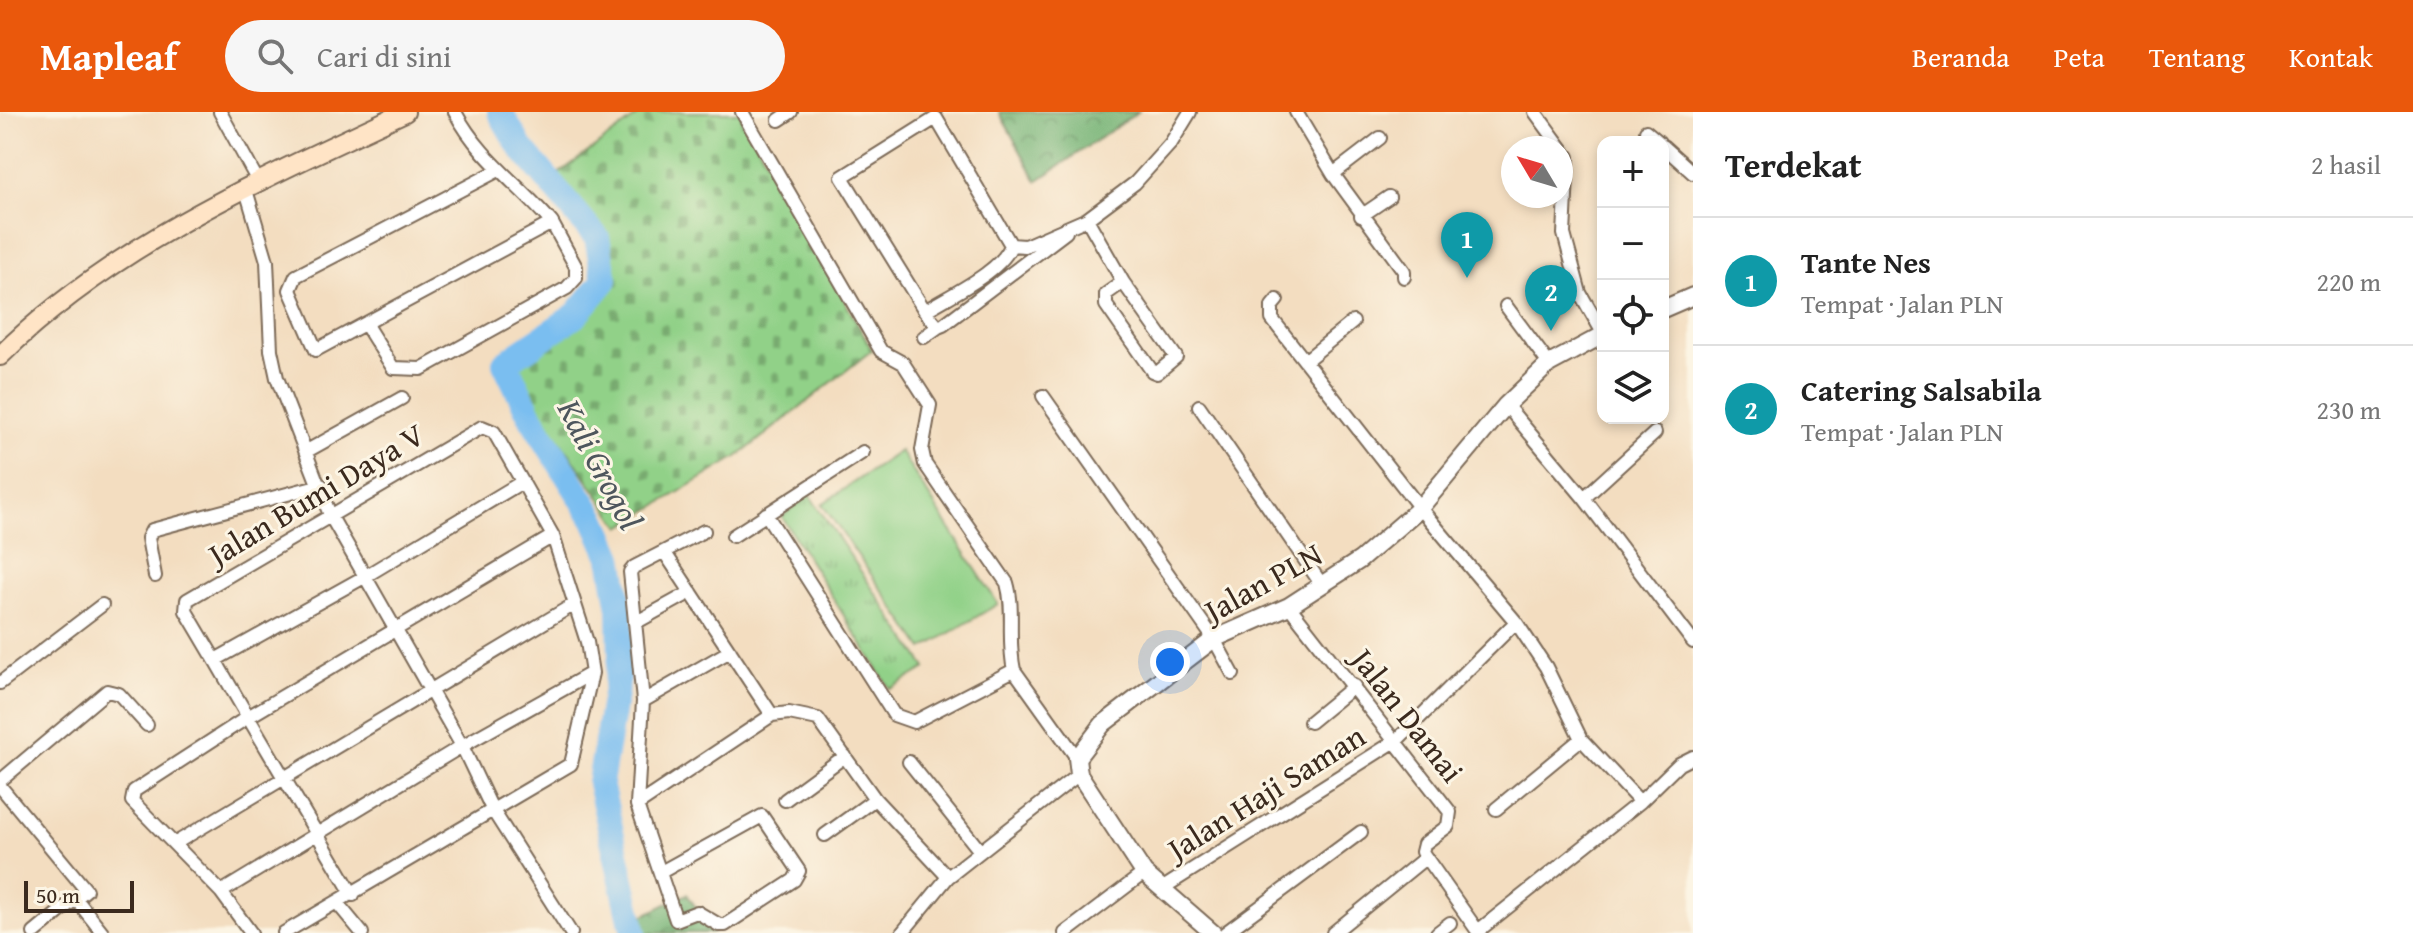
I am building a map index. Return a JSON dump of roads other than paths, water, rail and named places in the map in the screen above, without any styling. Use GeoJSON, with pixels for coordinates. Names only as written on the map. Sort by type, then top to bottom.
{"type":"FeatureCollection","features":[{"type":"Feature","properties":{"kind":"main road"},"geometry":{"type":"LineString","coordinates":[[0,356],[34,322],[179,225],[397,114]]}},
{"type":"Feature","properties":{"kind":"street"},"geometry":{"type":"LineString","coordinates":[[220,112],[252,186],[267,261],[271,350],[277,378],[321,485],[330,515],[462,746],[492,809],[571,933]]}},
{"type":"Feature","properties":{"kind":"street"},"geometry":{"type":"LineString","coordinates":[[366,325],[393,368],[421,369],[567,288],[576,278],[576,267],[552,223],[523,189],[475,147],[455,112]]}},
{"type":"Feature","properties":{"kind":"street"},"geometry":{"type":"LineString","coordinates":[[742,112],[881,351],[903,363],[930,405],[922,450],[925,464],[1007,583],[1011,596],[1008,642],[1014,670],[1144,873],[1213,933]]}},
{"type":"Feature","properties":{"kind":"street"},"geometry":{"type":"LineString","coordinates":[[779,120],[791,112]]}},
{"type":"Feature","properties":{"kind":"street"},"geometry":{"type":"LineString","coordinates":[[924,337],[1135,183],[1171,143],[1190,112]]}},
{"type":"Feature","properties":{"kind":"street"},"geometry":{"type":"LineString","coordinates":[[1296,112],[1361,216],[1404,271],[1404,277]]}},
{"type":"Feature","properties":{"kind":"street"},"geometry":{"type":"LineString","coordinates":[[1535,112],[1568,157],[1564,234],[1580,293],[1597,323]]}},
{"type":"Feature","properties":{"kind":"street"},"geometry":{"type":"LineString","coordinates":[[938,327],[842,177],[935,115],[1009,250],[1013,272]]}},
{"type":"Feature","properties":{"kind":"street"},"geometry":{"type":"LineString","coordinates":[[1646,131],[1652,136]]}},
{"type":"Feature","properties":{"kind":"street"},"geometry":{"type":"LineString","coordinates":[[1333,174],[1380,138]]}},
{"type":"Feature","properties":{"kind":"street"},"geometry":{"type":"LineString","coordinates":[[1669,151],[1693,173]]}},
{"type":"Feature","properties":{"kind":"street"},"geometry":{"type":"LineString","coordinates":[[499,170],[296,276],[290,290],[316,350],[552,223]]}},
{"type":"Feature","properties":{"kind":"street"},"geometry":{"type":"LineString","coordinates":[[1361,216],[1389,197]]}},
{"type":"Feature","properties":{"kind":"street"},"geometry":{"type":"LineString","coordinates":[[1087,219],[1123,282],[1176,357],[1157,373],[1152,371],[1106,305],[1106,294],[1123,282]]}},
{"type":"Feature","properties":{"kind":"street"},"geometry":{"type":"LineString","coordinates":[[925,311],[1009,250],[1055,231],[1068,231]]}},
{"type":"Feature","properties":{"kind":"street"},"geometry":{"type":"LineString","coordinates":[[1669,306],[1693,296]]}},
{"type":"Feature","properties":{"kind":"street"},"geometry":{"type":"LineString","coordinates":[[1277,300],[1272,306],[1272,319],[1420,508],[1516,622],[1546,667],[1581,739],[1640,802]]}},
{"type":"Feature","properties":{"kind":"street"},"geometry":{"type":"LineString","coordinates":[[1506,306],[1549,364]]}},
{"type":"Feature","properties":{"kind":"street"},"geometry":{"type":"LineString","coordinates":[[1305,361],[1353,322]]}},
{"type":"Feature","properties":{"kind":"street","name":"Jalan PLN"},"geometry":{"type":"LineString","coordinates":[[1078,766],[1103,724],[1214,639],[1289,606],[1360,560],[1420,508],[1506,405],[1549,364],[1597,337]]}},
{"type":"Feature","properties":{"kind":"street"},"geometry":{"type":"LineString","coordinates":[[1043,396],[1214,639],[1233,674]]}},
{"type":"Feature","properties":{"kind":"street"},"geometry":{"type":"LineString","coordinates":[[307,451],[402,398]]}},
{"type":"Feature","properties":{"kind":"street"},"geometry":{"type":"LineString","coordinates":[[1506,405],[1584,498],[1693,642]]}},
{"type":"Feature","properties":{"kind":"street"},"geometry":{"type":"LineString","coordinates":[[1199,406],[1322,585]]}},
{"type":"Feature","properties":{"kind":"street","name":"Jalan Bumi Daya V"},"geometry":{"type":"LineString","coordinates":[[215,660],[186,611],[187,600],[330,515],[482,427],[494,432],[522,482]]}},
{"type":"Feature","properties":{"kind":"street"},"geometry":{"type":"LineString","coordinates":[[1584,498],[1655,433]]}},
{"type":"Feature","properties":{"kind":"street"},"geometry":{"type":"LineString","coordinates":[[733,536],[863,452]]}},
{"type":"Feature","properties":{"kind":"street"},"geometry":{"type":"LineString","coordinates":[[284,933],[338,904],[353,895],[492,809],[571,764],[592,673],[587,642],[553,536],[522,482],[364,577],[215,660],[353,895]]}},
{"type":"Feature","properties":{"kind":"street"},"geometry":{"type":"LineString","coordinates":[[155,576],[148,538],[152,530],[321,485]]}},
{"type":"Feature","properties":{"kind":"street"},"geometry":{"type":"LineString","coordinates":[[766,514],[894,715],[914,722],[1014,670]]}},
{"type":"Feature","properties":{"kind":"street"},"geometry":{"type":"LineString","coordinates":[[661,872],[762,816],[799,871],[794,880],[719,925],[697,912],[679,921],[673,918],[661,872],[637,805],[643,701],[632,568],[704,531]]}},
{"type":"Feature","properties":{"kind":"street"},"geometry":{"type":"LineString","coordinates":[[251,933],[221,892],[132,801],[134,791],[248,717],[553,536]]}},
{"type":"Feature","properties":{"kind":"street"},"geometry":{"type":"LineString","coordinates":[[665,553],[772,715]]}},
{"type":"Feature","properties":{"kind":"street"},"geometry":{"type":"LineString","coordinates":[[635,623],[691,592]]}},
{"type":"Feature","properties":{"kind":"street"},"geometry":{"type":"LineString","coordinates":[[0,683],[102,605]]}},
{"type":"Feature","properties":{"kind":"street"},"geometry":{"type":"LineString","coordinates":[[174,844],[573,605]]}},
{"type":"Feature","properties":{"kind":"street","name":"Jalan Damai"},"geometry":{"type":"LineString","coordinates":[[1289,606],[1397,740],[1450,812],[1448,826],[1424,844],[1425,858]]}},
{"type":"Feature","properties":{"kind":"street","name":"Jalan Haji Saman"},"geometry":{"type":"LineString","coordinates":[[1163,888],[1397,740],[1516,622]]}},
{"type":"Feature","properties":{"kind":"street"},"geometry":{"type":"LineString","coordinates":[[643,701],[730,651]]}},
{"type":"Feature","properties":{"kind":"street"},"geometry":{"type":"LineString","coordinates":[[221,892],[462,746],[592,673]]}},
{"type":"Feature","properties":{"kind":"street"},"geometry":{"type":"LineString","coordinates":[[1310,722],[1354,686]]}},
{"type":"Feature","properties":{"kind":"street"},"geometry":{"type":"LineString","coordinates":[[34,933],[86,890],[0,783],[107,691],[119,694],[147,725]]}},
{"type":"Feature","properties":{"kind":"street"},"geometry":{"type":"LineString","coordinates":[[637,805],[772,715],[789,713],[818,719],[875,799],[948,877]]}},
{"type":"Feature","properties":{"kind":"street"},"geometry":{"type":"LineString","coordinates":[[1496,809],[1581,739]]}},
{"type":"Feature","properties":{"kind":"street"},"geometry":{"type":"LineString","coordinates":[[785,800],[845,756]]}},
{"type":"Feature","properties":{"kind":"street"},"geometry":{"type":"LineString","coordinates":[[1333,933],[1425,858],[1478,932],[1640,802],[1679,764],[1693,757]]}},
{"type":"Feature","properties":{"kind":"street"},"geometry":{"type":"LineString","coordinates":[[909,762],[980,851]]}},
{"type":"Feature","properties":{"kind":"street"},"geometry":{"type":"LineString","coordinates":[[902,933],[948,877],[1078,766]]}},
{"type":"Feature","properties":{"kind":"street"},"geometry":{"type":"LineString","coordinates":[[825,835],[875,799]]}},
{"type":"Feature","properties":{"kind":"street"},"geometry":{"type":"LineString","coordinates":[[1225,933],[1361,832]]}},
{"type":"Feature","properties":{"kind":"street"},"geometry":{"type":"LineString","coordinates":[[1065,933],[1144,873]]}},
{"type":"Feature","properties":{"kind":"street"},"geometry":{"type":"LineString","coordinates":[[76,899],[103,933]]}},
{"type":"Feature","properties":{"kind":"street"},"geometry":{"type":"LineString","coordinates":[[338,904],[362,933]]}},
{"type":"Feature","properties":{"kind":"street"},"geometry":{"type":"LineString","coordinates":[[1437,933],[1450,923]]}},
{"type":"Feature","properties":{"kind":"waterway","name":"Kali Grogol"},"geometry":{"type":"LineString","coordinates":[[500,112],[519,145],[597,238],[605,280],[576,315],[505,363],[531,417],[595,520],[611,557],[620,609],[621,658],[600,783],[634,933]]}},
{"type":"Feature","properties":{"kind":"place","name":"Tante Nes"},"geometry":{"type":"Point","coordinates":[1467,278]}},
{"type":"Feature","properties":{"kind":"place","name":"Catering Salsabila"},"geometry":{"type":"Point","coordinates":[1551,331]}}]}
